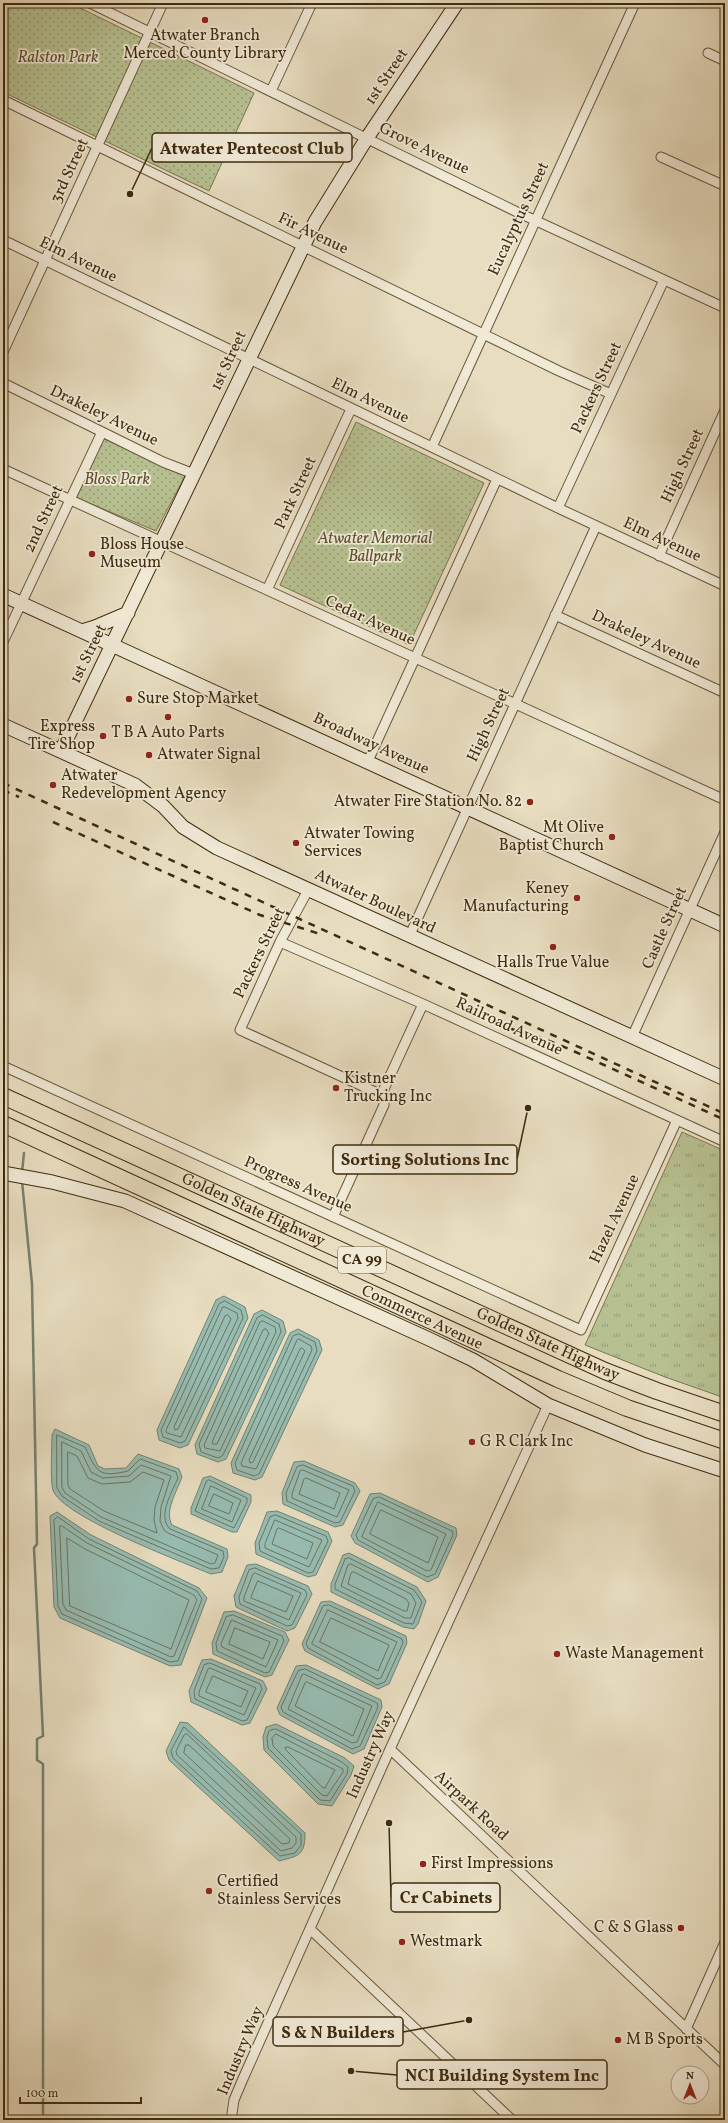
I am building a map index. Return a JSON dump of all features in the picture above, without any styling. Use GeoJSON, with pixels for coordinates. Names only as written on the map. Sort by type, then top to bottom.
{"type":"FeatureCollection","features":[{"type":"Feature","properties":{"kind":"highway","name":"Golden State Highway"},"geometry":{"type":"LineString","coordinates":[[3,1096],[605,1371],[656,1391],[725,1414]]}},
{"type":"Feature","properties":{"kind":"highway","name":"Golden State Highway"},"geometry":{"type":"LineString","coordinates":[[3,1124],[558,1378],[627,1408],[725,1441]]}},
{"type":"Feature","properties":{"kind":"street","name":"Grove Avenue"},"geometry":{"type":"LineString","coordinates":[[90,3],[535,220],[725,308]]}},
{"type":"Feature","properties":{"kind":"street","name":"3rd Street"},"geometry":{"type":"LineString","coordinates":[[3,352],[164,3]]}},
{"type":"Feature","properties":{"kind":"street"},"geometry":{"type":"LineString","coordinates":[[271,91],[312,3]]}},
{"type":"Feature","properties":{"kind":"street","name":"1st Street"},"geometry":{"type":"LineString","coordinates":[[61,751],[302,246],[318,216],[367,138],[457,3]]}},
{"type":"Feature","properties":{"kind":"street","name":"Eucalyptus Street"},"geometry":{"type":"LineString","coordinates":[[432,447],[634,3]]}},
{"type":"Feature","properties":{"kind":"street"},"geometry":{"type":"LineString","coordinates":[[708,53],[725,61]]}},
{"type":"Feature","properties":{"kind":"street","name":"Fir Avenue"},"geometry":{"type":"LineString","coordinates":[[3,100],[483,334],[611,394]]}},
{"type":"Feature","properties":{"kind":"street"},"geometry":{"type":"LineString","coordinates":[[661,157],[725,186]]}},
{"type":"Feature","properties":{"kind":"street","name":"Elm Avenue"},"geometry":{"type":"LineString","coordinates":[[3,240],[496,479],[725,586]]}},
{"type":"Feature","properties":{"kind":"street","name":"Packers Street"},"geometry":{"type":"LineString","coordinates":[[558,508],[664,280]]}},
{"type":"Feature","properties":{"kind":"street","name":"Drakeley Avenue"},"geometry":{"type":"LineString","coordinates":[[3,383],[163,462],[194,474]]}},
{"type":"Feature","properties":{"kind":"street","name":"Park Street"},"geometry":{"type":"LineString","coordinates":[[267,590],[351,409]]}},
{"type":"Feature","properties":{"kind":"street","name":"High Street"},"geometry":{"type":"LineString","coordinates":[[659,556],[725,410]]}},
{"type":"Feature","properties":{"kind":"street","name":"2nd Street"},"geometry":{"type":"LineString","coordinates":[[3,642],[102,432]]}},
{"type":"Feature","properties":{"kind":"street","name":"Cedar Avenue"},"geometry":{"type":"LineString","coordinates":[[3,469],[725,800]]}},
{"type":"Feature","properties":{"kind":"street"},"geometry":{"type":"LineString","coordinates":[[368,761],[496,479]]}},
{"type":"Feature","properties":{"kind":"street","name":"High Street"},"geometry":{"type":"LineString","coordinates":[[409,937],[596,526]]}},
{"type":"Feature","properties":{"kind":"street","name":"Broadway Avenue"},"geometry":{"type":"LineString","coordinates":[[3,595],[113,644],[725,926]]}},
{"type":"Feature","properties":{"kind":"street"},"geometry":{"type":"LineString","coordinates":[[82,631],[128,613]]}},
{"type":"Feature","properties":{"kind":"street","name":"Drakeley Avenue"},"geometry":{"type":"LineString","coordinates":[[555,614],[725,693]]}},
{"type":"Feature","properties":{"kind":"street","name":"Atwater Boulevard"},"geometry":{"type":"LineString","coordinates":[[3,724],[135,785],[163,806],[183,827],[217,848],[409,937],[725,1079]]}},
{"type":"Feature","properties":{"kind":"street","name":"Castle Street"},"geometry":{"type":"LineString","coordinates":[[632,1037],[725,832]]}},
{"type":"Feature","properties":{"kind":"street","name":"Packers Street"},"geometry":{"type":"LineString","coordinates":[[308,890],[280,942],[240,1030],[384,1096]]}},
{"type":"Feature","properties":{"kind":"street","name":"Railroad Avenue"},"geometry":{"type":"LineString","coordinates":[[280,942],[422,1004],[725,1142]]}},
{"type":"Feature","properties":{"kind":"street"},"geometry":{"type":"LineString","coordinates":[[333,1217],[384,1105],[384,1089],[422,1004]]}},
{"type":"Feature","properties":{"kind":"street","name":"Progress Avenue"},"geometry":{"type":"LineString","coordinates":[[3,1066],[581,1330]]}},
{"type":"Feature","properties":{"kind":"street","name":"Hazel Avenue"},"geometry":{"type":"LineString","coordinates":[[581,1330],[677,1120]]}},
{"type":"Feature","properties":{"kind":"street","name":"Commerce Avenue"},"geometry":{"type":"LineString","coordinates":[[5,1175],[34,1178],[125,1201],[473,1360],[548,1405],[645,1445],[725,1471]]}},
{"type":"Feature","properties":{"kind":"street","name":"Industry Way"},"geometry":{"type":"LineString","coordinates":[[231,2120],[236,2095],[390,1749],[548,1405]]}},
{"type":"Feature","properties":{"kind":"street","name":"Airpark Road"},"geometry":{"type":"LineString","coordinates":[[390,1749],[725,2065]]}},
{"type":"Feature","properties":{"kind":"street"},"geometry":{"type":"LineString","coordinates":[[310,1929],[512,2120]]}},
{"type":"Feature","properties":{"kind":"street"},"geometry":{"type":"LineString","coordinates":[[686,2029],[725,1942]]}},
{"type":"Feature","properties":{"kind":"green space","name":"Ralston Park"},"geometry":{"type":"Polygon","coordinates":[[[3,3],[70,3],[254,93],[209,191],[3,92],[3,3]]]}},
{"type":"Feature","properties":{"kind":"green space","name":"Atwater Memorial Ballpark"},"geometry":{"type":"Polygon","coordinates":[[[356,422],[484,483],[409,645],[280,585],[356,422]]]}},
{"type":"Feature","properties":{"kind":"green space","name":"Bloss Park"},"geometry":{"type":"Polygon","coordinates":[[[102,438],[185,476],[156,531],[72,496],[102,438]]]}},
{"type":"Feature","properties":{"kind":"green space"},"geometry":{"type":"Polygon","coordinates":[[[682,1132],[725,1151],[725,1398],[665,1377],[585,1345],[682,1132]]]}},
{"type":"Feature","properties":{"kind":"water"},"geometry":{"type":"Polygon","coordinates":[[[224,1296],[245,1307],[248,1318],[188,1445],[180,1448],[159,1440],[157,1430],[216,1300],[224,1296]]]}},
{"type":"Feature","properties":{"kind":"water"},"geometry":{"type":"Polygon","coordinates":[[[262,1310],[283,1321],[286,1332],[226,1459],[218,1462],[197,1454],[195,1445],[254,1314],[262,1310]]]}},
{"type":"Feature","properties":{"kind":"water"},"geometry":{"type":"Polygon","coordinates":[[[298,1329],[319,1340],[322,1350],[262,1477],[255,1480],[233,1473],[231,1463],[290,1333],[298,1329]]]}},
{"type":"Feature","properties":{"kind":"water"},"geometry":{"type":"Polygon","coordinates":[[[55,1429],[89,1445],[98,1466],[105,1469],[126,1468],[138,1454],[179,1469],[182,1477],[170,1507],[169,1514],[172,1525],[227,1549],[228,1557],[222,1572],[211,1574],[150,1549],[99,1525],[61,1501],[53,1490],[52,1486],[52,1435],[55,1429]]]}},
{"type":"Feature","properties":{"kind":"water"},"geometry":{"type":"Polygon","coordinates":[[[304,1461],[355,1483],[360,1491],[343,1525],[335,1527],[283,1504],[282,1493],[294,1462],[304,1461]]]}},
{"type":"Feature","properties":{"kind":"water"},"geometry":{"type":"Polygon","coordinates":[[[210,1476],[251,1495],[251,1502],[237,1532],[232,1532],[191,1514],[191,1508],[203,1478],[210,1476]]]}},
{"type":"Feature","properties":{"kind":"water"},"geometry":{"type":"Polygon","coordinates":[[[380,1493],[456,1528],[457,1535],[438,1577],[428,1582],[355,1543],[351,1536],[370,1494],[380,1493]]]}},
{"type":"Feature","properties":{"kind":"water"},"geometry":{"type":"Polygon","coordinates":[[[277,1511],[328,1532],[332,1541],[316,1575],[308,1577],[256,1554],[255,1543],[267,1512],[277,1511]]]}},
{"type":"Feature","properties":{"kind":"water"},"geometry":{"type":"Polygon","coordinates":[[[57,1512],[91,1535],[199,1588],[207,1598],[181,1665],[170,1666],[60,1618],[54,1607],[50,1516],[57,1512]]]}},
{"type":"Feature","properties":{"kind":"water"},"geometry":{"type":"Polygon","coordinates":[[[349,1553],[417,1587],[426,1601],[418,1624],[414,1629],[403,1627],[331,1592],[331,1584],[343,1555],[349,1553]]]}},
{"type":"Feature","properties":{"kind":"water"},"geometry":{"type":"Polygon","coordinates":[[[256,1564],[308,1586],[312,1594],[295,1628],[287,1631],[236,1607],[234,1596],[247,1565],[256,1564]]]}},
{"type":"Feature","properties":{"kind":"water"},"geometry":{"type":"Polygon","coordinates":[[[330,1601],[406,1636],[407,1643],[389,1684],[378,1689],[305,1651],[302,1644],[321,1602],[330,1601]]]}},
{"type":"Feature","properties":{"kind":"water"},"geometry":{"type":"Polygon","coordinates":[[[234,1611],[285,1632],[289,1640],[272,1675],[265,1677],[213,1654],[212,1643],[224,1612],[234,1611]]]}},
{"type":"Feature","properties":{"kind":"water"},"geometry":{"type":"Polygon","coordinates":[[[211,1659],[263,1681],[267,1689],[250,1723],[242,1725],[191,1702],[189,1691],[202,1660],[211,1659]]]}},
{"type":"Feature","properties":{"kind":"water"},"geometry":{"type":"Polygon","coordinates":[[[306,1665],[381,1700],[382,1707],[364,1749],[353,1754],[280,1715],[277,1708],[296,1666],[306,1665]]]}},
{"type":"Feature","properties":{"kind":"water"},"geometry":{"type":"Polygon","coordinates":[[[180,1722],[188,1723],[305,1833],[304,1846],[300,1853],[292,1858],[279,1861],[169,1760],[166,1751],[180,1722]]]}},
{"type":"Feature","properties":{"kind":"water"},"geometry":{"type":"Polygon","coordinates":[[[276,1724],[345,1758],[354,1766],[351,1775],[332,1806],[318,1804],[264,1750],[263,1737],[266,1727],[276,1724]]]}},
{"type":"Feature","properties":{"kind":"waterway"},"geometry":{"type":"LineString","coordinates":[[22,1172],[24,1153]]}},
{"type":"Feature","properties":{"kind":"waterway"},"geometry":{"type":"LineString","coordinates":[[22,1181],[32,1284],[37,1544],[34,1548],[43,1736],[37,1739],[37,1760],[43,1764],[43,2120]]}},
{"type":"Feature","properties":{"kind":"railway"},"geometry":{"type":"LineString","coordinates":[[3,783],[725,1114]]}},
{"type":"Feature","properties":{"kind":"railway"},"geometry":{"type":"LineString","coordinates":[[3,790],[19,797]]}},
{"type":"Feature","properties":{"kind":"railway"},"geometry":{"type":"LineString","coordinates":[[53,822],[260,915],[320,934]]}},
{"type":"Feature","properties":{"kind":"railway"},"geometry":{"type":"LineString","coordinates":[[508,1028],[547,1040],[569,1049],[725,1120]]}},
{"type":"Feature","properties":{"kind":"place","name":"Atwater Branch Merced County Library"},"geometry":{"type":"Point","coordinates":[205,20]}},
{"type":"Feature","properties":{"kind":"place","name":"Atwater Pentecost Club"},"geometry":{"type":"Point","coordinates":[130,194]}},
{"type":"Feature","properties":{"kind":"place","name":"Bloss House Museum"},"geometry":{"type":"Point","coordinates":[92,554]}},
{"type":"Feature","properties":{"kind":"place","name":"Sure Stop Market"},"geometry":{"type":"Point","coordinates":[129,699]}},
{"type":"Feature","properties":{"kind":"place","name":"T B A Auto Parts"},"geometry":{"type":"Point","coordinates":[168,717]}},
{"type":"Feature","properties":{"kind":"place","name":"Express Tire Shop"},"geometry":{"type":"Point","coordinates":[103,736]}},
{"type":"Feature","properties":{"kind":"place","name":"Atwater Signal"},"geometry":{"type":"Point","coordinates":[149,755]}},
{"type":"Feature","properties":{"kind":"place","name":"Atwater Redevelopment Agency"},"geometry":{"type":"Point","coordinates":[53,785]}},
{"type":"Feature","properties":{"kind":"place","name":"Atwater Fire Station No. 82"},"geometry":{"type":"Point","coordinates":[530,802]}},
{"type":"Feature","properties":{"kind":"place","name":"Mt Olive Baptist Church"},"geometry":{"type":"Point","coordinates":[612,837]}},
{"type":"Feature","properties":{"kind":"place","name":"Atwater Towing Services"},"geometry":{"type":"Point","coordinates":[296,843]}},
{"type":"Feature","properties":{"kind":"place","name":"Keney Manufacturing"},"geometry":{"type":"Point","coordinates":[577,898]}},
{"type":"Feature","properties":{"kind":"place","name":"Halls True Value"},"geometry":{"type":"Point","coordinates":[553,947]}},
{"type":"Feature","properties":{"kind":"place","name":"Kistner Trucking Inc"},"geometry":{"type":"Point","coordinates":[336,1088]}},
{"type":"Feature","properties":{"kind":"place","name":"Sorting Solutions Inc"},"geometry":{"type":"Point","coordinates":[528,1108]}},
{"type":"Feature","properties":{"kind":"place","name":"G R Clark Inc"},"geometry":{"type":"Point","coordinates":[472,1442]}},
{"type":"Feature","properties":{"kind":"place","name":"Waste Management"},"geometry":{"type":"Point","coordinates":[557,1654]}},
{"type":"Feature","properties":{"kind":"place","name":"Cr Cabinets"},"geometry":{"type":"Point","coordinates":[389,1823]}},
{"type":"Feature","properties":{"kind":"place","name":"First Impressions"},"geometry":{"type":"Point","coordinates":[423,1864]}},
{"type":"Feature","properties":{"kind":"place","name":"Certified Stainless Services"},"geometry":{"type":"Point","coordinates":[209,1891]}},
{"type":"Feature","properties":{"kind":"place","name":"C & S Glass"},"geometry":{"type":"Point","coordinates":[681,1928]}},
{"type":"Feature","properties":{"kind":"place","name":"Westmark"},"geometry":{"type":"Point","coordinates":[402,1942]}},
{"type":"Feature","properties":{"kind":"place","name":"S & N Builders"},"geometry":{"type":"Point","coordinates":[469,2020]}},
{"type":"Feature","properties":{"kind":"place","name":"M B Sports"},"geometry":{"type":"Point","coordinates":[618,2040]}},
{"type":"Feature","properties":{"kind":"place","name":"NCI Building System Inc"},"geometry":{"type":"Point","coordinates":[351,2071]}}]}
